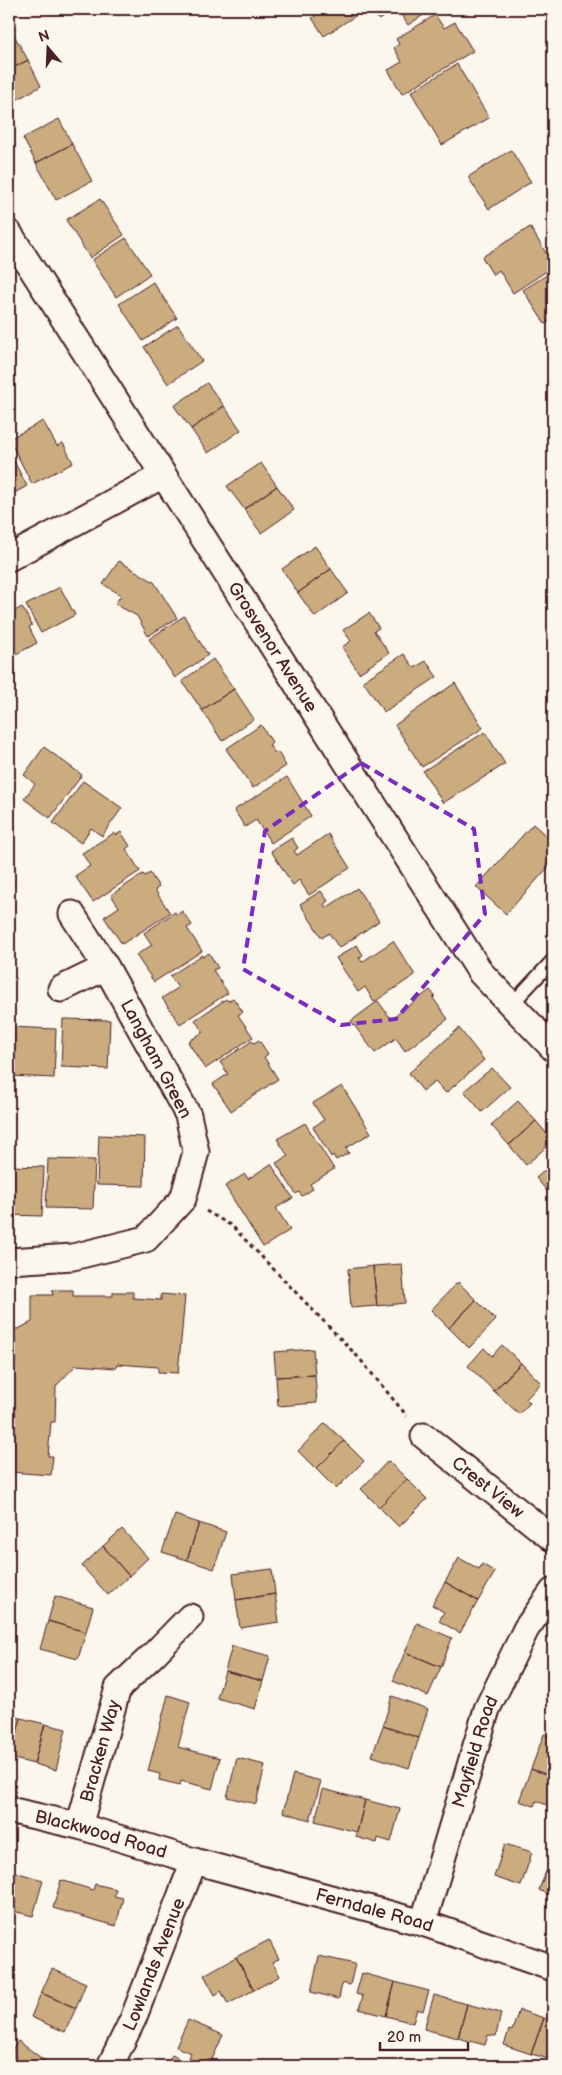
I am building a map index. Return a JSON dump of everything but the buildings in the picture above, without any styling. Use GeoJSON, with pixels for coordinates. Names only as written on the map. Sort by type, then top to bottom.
{"type":"FeatureCollection","features":[{"type":"Feature","properties":{"kind":"street","name":"Grosvenor Avenue"},"geometry":{"type":"LineString","coordinates":[[9,233],[482,973],[553,1048]]}},
{"type":"Feature","properties":{"kind":"street"},"geometry":{"type":"LineString","coordinates":[[9,558],[163,475]]}},
{"type":"Feature","properties":{"kind":"street","name":"Langham Green"},"geometry":{"type":"LineString","coordinates":[[9,1261],[73,1257],[146,1239],[183,1199],[196,1152],[188,1115],[106,967],[72,914]]}},
{"type":"Feature","properties":{"kind":"street"},"geometry":{"type":"LineString","coordinates":[[60,989],[106,967]]}},
{"type":"Feature","properties":{"kind":"street","name":"Crest View"},"geometry":{"type":"LineString","coordinates":[[424,1436],[553,1539]]}},
{"type":"Feature","properties":{"kind":"street","name":"Mayfield Road"},"geometry":{"type":"LineString","coordinates":[[423,1924],[487,1708],[526,1628],[553,1591]]}},
{"type":"Feature","properties":{"kind":"street","name":"Bracken Way"},"geometry":{"type":"LineString","coordinates":[[79,1826],[118,1688],[190,1617]]}},
{"type":"Feature","properties":{"kind":"street","name":"Blackwood Road"},"geometry":{"type":"LineString","coordinates":[[9,1810],[79,1826],[194,1861]]}},
{"type":"Feature","properties":{"kind":"street","name":"Ferndale Road"},"geometry":{"type":"LineString","coordinates":[[194,1861],[423,1924],[553,1968]]}},
{"type":"Feature","properties":{"kind":"street","name":"Lowlands Avenue"},"geometry":{"type":"LineString","coordinates":[[110,2066],[133,2019],[194,1861]]}},
{"type":"Feature","properties":{"kind":"lane"},"geometry":{"type":"LineString","coordinates":[[512,1004],[553,960]]}},
{"type":"Feature","properties":{"kind":"path"},"geometry":{"type":"LineString","coordinates":[[183,1199],[232,1226],[359,1358],[424,1436]]}},
{"type":"Feature","properties":{"kind":"highlighted area"},"geometry":{"type":"Polygon","coordinates":[[[361,763],[474,829],[485,914],[396,1019],[341,1025],[243,969],[265,831],[361,763]]]}}]}
